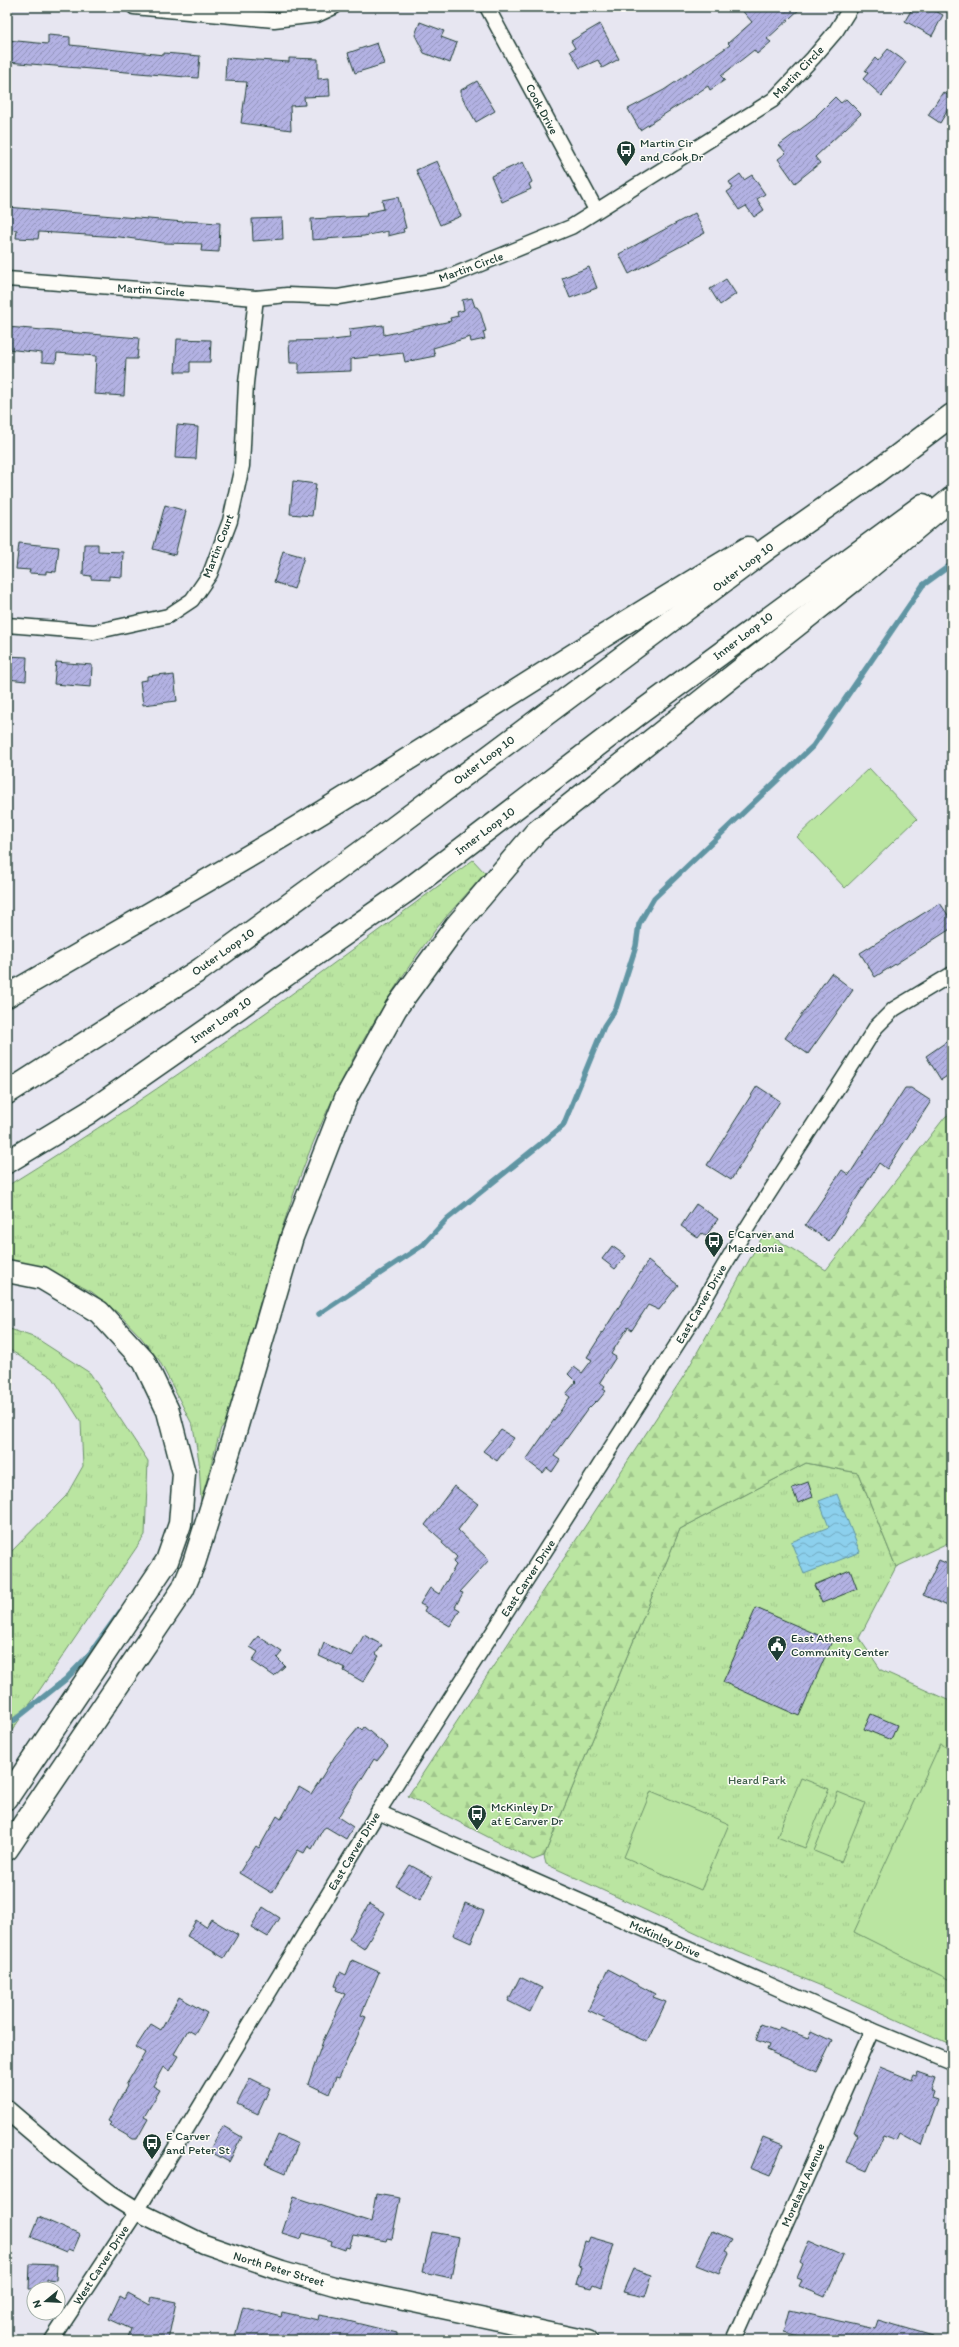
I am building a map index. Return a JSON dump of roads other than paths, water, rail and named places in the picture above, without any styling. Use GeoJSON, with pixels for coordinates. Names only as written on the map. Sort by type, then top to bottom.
{"type":"FeatureCollection","features":[{"type":"Feature","properties":{"kind":"highway","name":"Outer Loop 10"},"geometry":{"type":"LineString","coordinates":[[7,1093],[201,969],[388,832],[768,548],[875,473],[952,415]]}},
{"type":"Feature","properties":{"kind":"highway"},"geometry":{"type":"LineString","coordinates":[[7,996],[271,843],[455,730],[632,616],[875,473]]}},
{"type":"Feature","properties":{"kind":"highway","name":"Inner Loop 10"},"geometry":{"type":"LineString","coordinates":[[7,1162],[88,1113],[408,890],[644,710],[852,555],[952,485]]}},
{"type":"Feature","properties":{"kind":"highway"},"geometry":{"type":"LineString","coordinates":[[7,1849],[183,1589],[194,1563],[235,1432],[292,1237],[346,1098],[396,1008],[456,926],[536,832],[853,580],[952,498]]}},
{"type":"Feature","properties":{"kind":"highway"},"geometry":{"type":"LineString","coordinates":[[7,1271],[42,1278],[99,1312],[144,1361],[168,1410],[184,1473],[180,1524],[168,1561],[7,1798]]}},
{"type":"Feature","properties":{"kind":"street"},"geometry":{"type":"LineString","coordinates":[[134,7],[274,20],[317,15],[334,7]]}},
{"type":"Feature","properties":{"kind":"street","name":"Cook Drive"},"geometry":{"type":"LineString","coordinates":[[487,7],[596,210]]}},
{"type":"Feature","properties":{"kind":"street","name":"Martin Circle"},"geometry":{"type":"LineString","coordinates":[[7,279],[256,298],[287,295],[338,297],[444,279],[571,227],[773,100],[813,58],[836,31],[851,7]]}},
{"type":"Feature","properties":{"kind":"street","name":"Martin Court"},"geometry":{"type":"LineString","coordinates":[[7,625],[94,632],[168,616],[192,600],[210,574],[230,521],[242,466],[246,383],[256,298]]}},
{"type":"Feature","properties":{"kind":"street","name":"East Carver Drive"},"geometry":{"type":"LineString","coordinates":[[137,2211],[378,1812],[693,1319],[731,1250],[777,1183],[876,1028],[894,1010],[952,974]]}},
{"type":"Feature","properties":{"kind":"street","name":"McKinley Drive"},"geometry":{"type":"LineString","coordinates":[[378,1812],[872,2030],[952,2063]]}},
{"type":"Feature","properties":{"kind":"street","name":"Moreland Avenue"},"geometry":{"type":"LineString","coordinates":[[734,2340],[872,2030]]}},
{"type":"Feature","properties":{"kind":"street","name":"North Peter Street"},"geometry":{"type":"LineString","coordinates":[[7,2110],[60,2155],[110,2194],[137,2211],[204,2244],[327,2284],[588,2340]]}},
{"type":"Feature","properties":{"kind":"street","name":"West Carver Drive"},"geometry":{"type":"LineString","coordinates":[[52,2340],[137,2211]]}},
{"type":"Feature","properties":{"kind":"water"},"geometry":{"type":"Polygon","coordinates":[[[837,1494],[860,1552],[804,1574],[791,1542],[829,1527],[819,1501],[837,1494]]]}},
{"type":"Feature","properties":{"kind":"waterway"},"geometry":{"type":"LineString","coordinates":[[319,1314],[423,1245],[447,1219],[563,1126],[604,1026],[616,1008],[636,946],[639,924],[654,898],[813,746],[923,585],[952,564]]}},
{"type":"Feature","properties":{"kind":"waterway"},"geometry":{"type":"LineString","coordinates":[[7,1726],[66,1679],[88,1656],[120,1612]]}},
{"type":"Feature","properties":{"kind":"place","name":"Martin Cir and Cook Dr"},"geometry":{"type":"Point","coordinates":[626,167]}},
{"type":"Feature","properties":{"kind":"place","name":"E Carver and Macedonia"},"geometry":{"type":"Point","coordinates":[714,1258]}},
{"type":"Feature","properties":{"kind":"place","name":"East Athens Community Center"},"geometry":{"type":"Point","coordinates":[777,1662]}},
{"type":"Feature","properties":{"kind":"place","name":"McKinley Dr at E Carver Dr"},"geometry":{"type":"Point","coordinates":[477,1831]}},
{"type":"Feature","properties":{"kind":"place","name":"E Carver and Peter St"},"geometry":{"type":"Point","coordinates":[152,2160]}},
{"type":"Feature","properties":{"kind":"park label","name":"Heard Park"},"geometry":{"type":"Point","coordinates":[757,1780]}}]}
